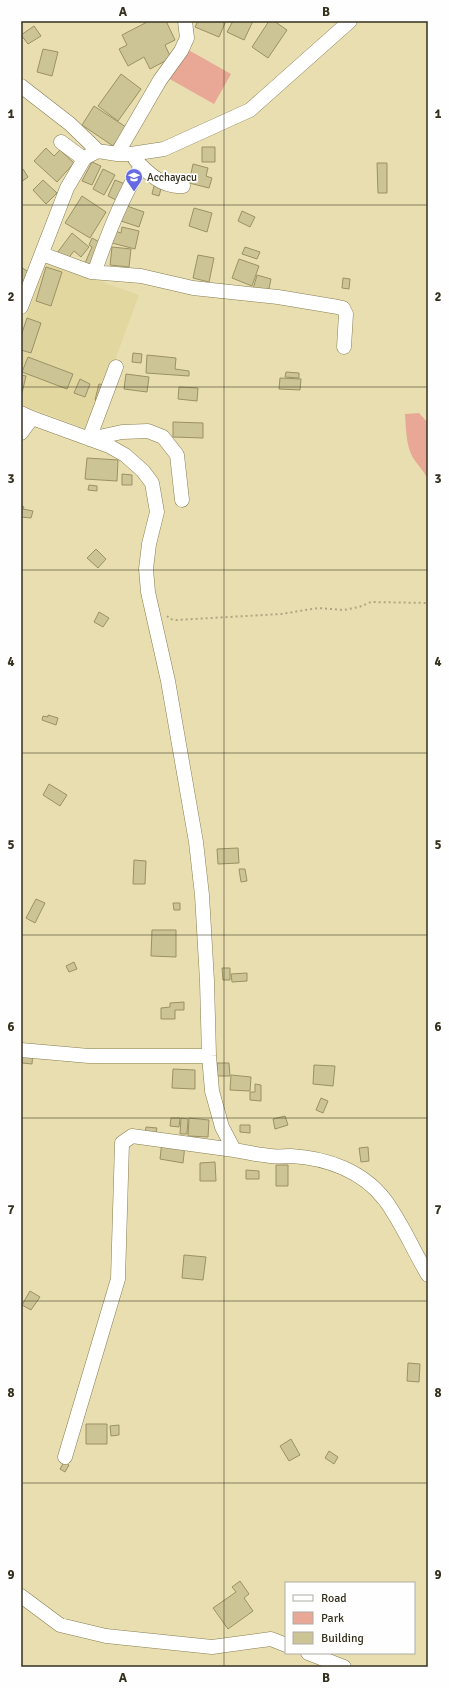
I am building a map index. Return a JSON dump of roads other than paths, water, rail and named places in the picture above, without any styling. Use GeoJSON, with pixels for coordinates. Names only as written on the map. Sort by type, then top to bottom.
{"type":"FeatureCollection","features":[{"type":"Feature","properties":{"kind":"street"},"geometry":{"type":"LineString","coordinates":[[117,154],[160,80],[181,51],[187,38],[185,21]]}},
{"type":"Feature","properties":{"kind":"street"},"geometry":{"type":"LineString","coordinates":[[332,37],[339,21]]}},
{"type":"Feature","properties":{"kind":"street"},"geometry":{"type":"LineString","coordinates":[[21,86],[70,124],[98,151],[117,154],[131,154],[164,149],[250,110],[350,21]]}},
{"type":"Feature","properties":{"kind":"street"},"geometry":{"type":"LineString","coordinates":[[61,142],[84,160]]}},
{"type":"Feature","properties":{"kind":"street"},"geometry":{"type":"LineString","coordinates":[[21,307],[67,188],[84,160],[88,156],[98,151]]}},
{"type":"Feature","properties":{"kind":"street"},"geometry":{"type":"LineString","coordinates":[[131,154],[141,166],[156,179],[174,187],[183,186]]}},
{"type":"Feature","properties":{"kind":"street"},"geometry":{"type":"LineString","coordinates":[[96,268],[111,226],[129,186],[141,166]]}},
{"type":"Feature","properties":{"kind":"street"},"geometry":{"type":"LineString","coordinates":[[42,254],[91,272],[142,276],[193,288],[338,306],[343,308],[346,314],[344,347]]}},
{"type":"Feature","properties":{"kind":"street"},"geometry":{"type":"LineString","coordinates":[[89,439],[116,367]]}},
{"type":"Feature","properties":{"kind":"street"},"geometry":{"type":"LineString","coordinates":[[21,434],[26,416],[109,446],[125,455],[143,471],[152,483],[157,512],[149,544],[146,569],[148,592],[168,681],[196,842],[202,895],[207,981],[208,1056],[212,1091],[222,1127],[234,1150]]}},
{"type":"Feature","properties":{"kind":"street"},"geometry":{"type":"LineString","coordinates":[[89,439],[122,432],[148,431],[164,437],[177,455],[182,500]]}},
{"type":"Feature","properties":{"kind":"street"},"geometry":{"type":"LineString","coordinates":[[21,1050],[89,1056],[208,1056]]}},
{"type":"Feature","properties":{"kind":"street"},"geometry":{"type":"LineString","coordinates":[[65,1457],[118,1279],[122,1143],[132,1136],[271,1156],[309,1158],[348,1169],[370,1184],[384,1199],[401,1224],[428,1275]]}},
{"type":"Feature","properties":{"kind":"street"},"geometry":{"type":"LineString","coordinates":[[21,1596],[60,1625],[106,1636],[212,1647],[271,1640],[285,1645]]}},
{"type":"Feature","properties":{"kind":"street"},"geometry":{"type":"LineString","coordinates":[[311,1654],[344,1667]]}},
{"type":"Feature","properties":{"kind":"place","name":"Acchayacu"},"geometry":{"type":"Point","coordinates":[134,192]}}]}
